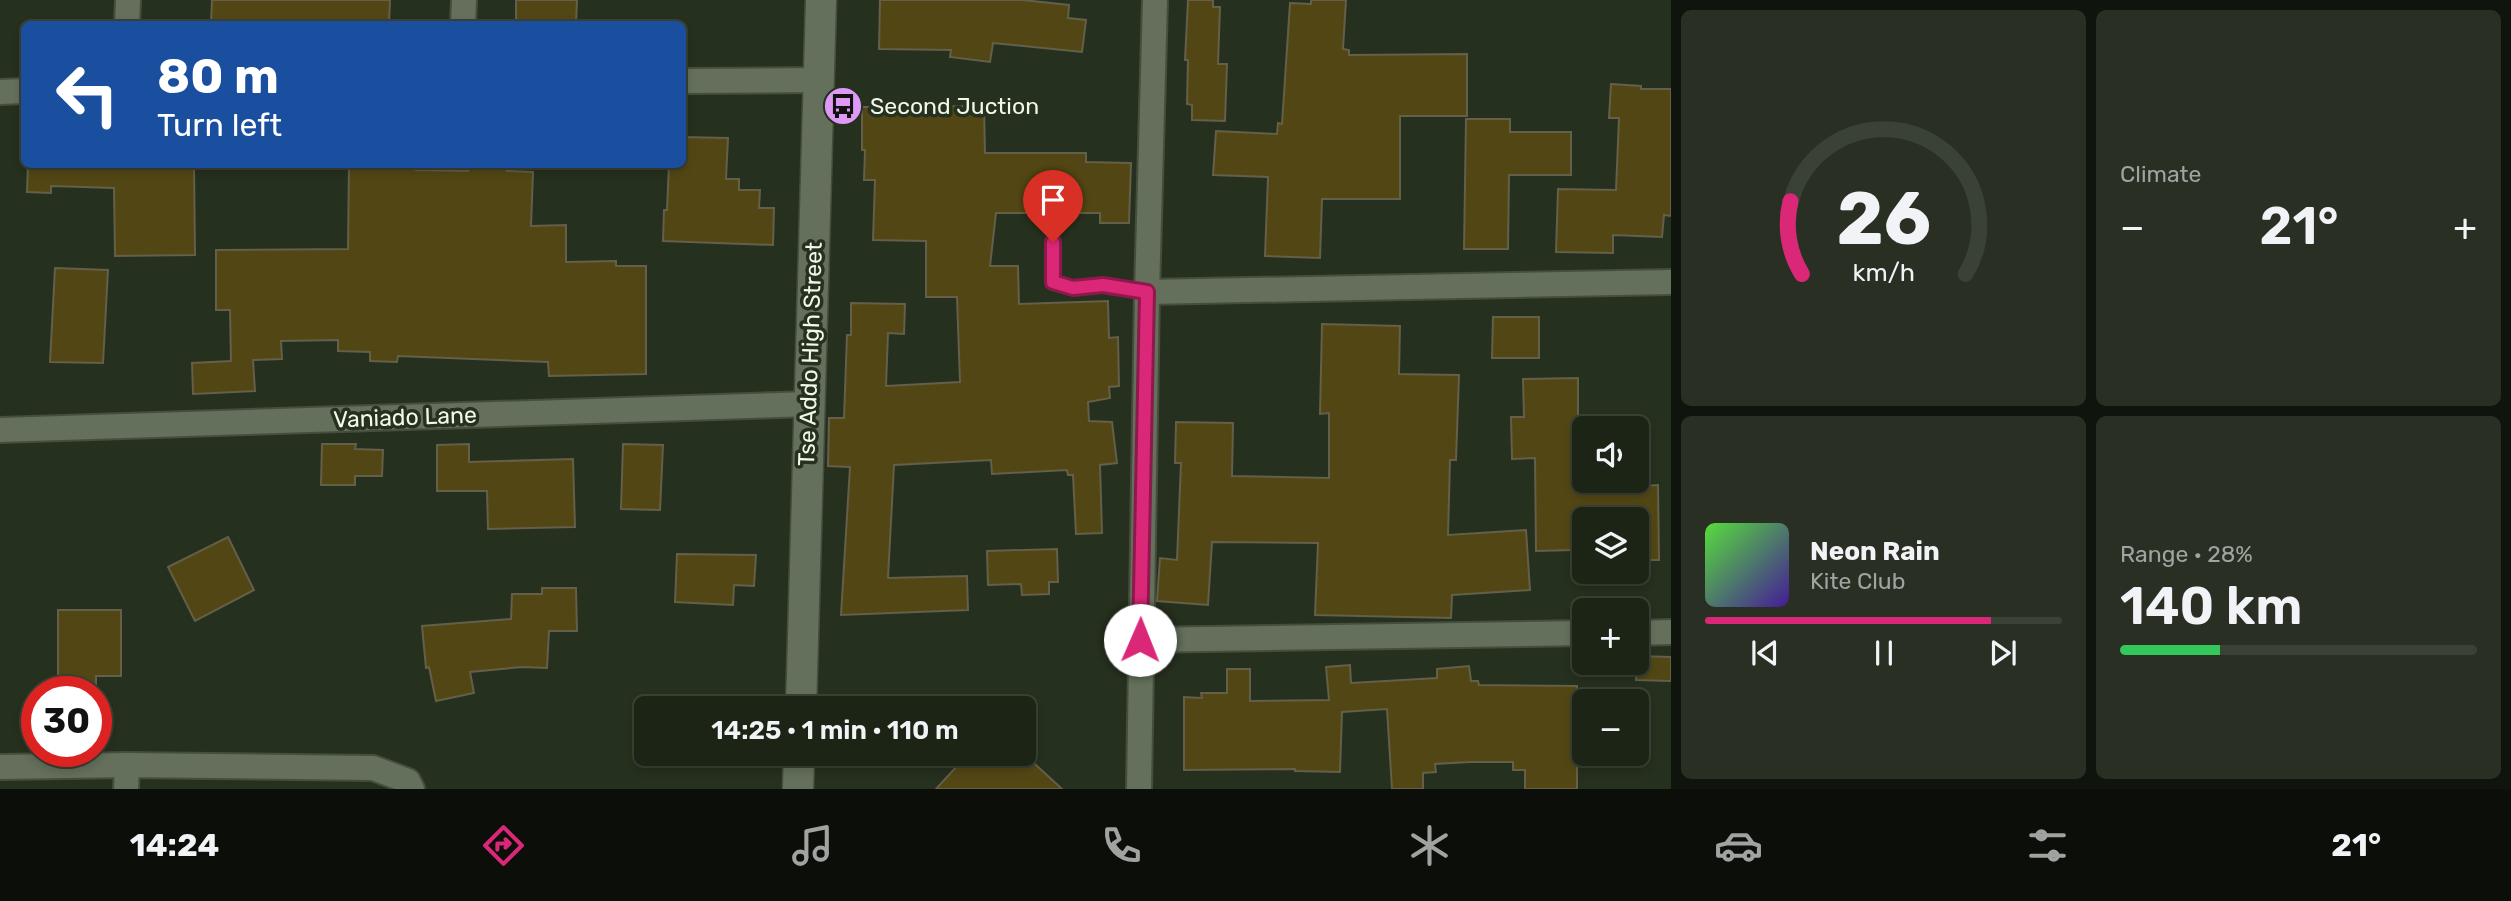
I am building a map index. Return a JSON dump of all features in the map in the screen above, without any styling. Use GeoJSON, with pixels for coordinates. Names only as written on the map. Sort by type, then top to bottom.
{"type":"FeatureCollection","features":[{"type":"Feature","properties":{"kind":"street"},"geometry":{"type":"LineString","coordinates":[[127,21],[128,0]]}},
{"type":"Feature","properties":{"kind":"street"},"geometry":{"type":"LineString","coordinates":[[464,0],[464,21]]}},
{"type":"Feature","properties":{"kind":"street","name":"Tse Addo High Street"},"geometry":{"type":"LineString","coordinates":[[801,696],[821,0]]}},
{"type":"Feature","properties":{"kind":"street"},"geometry":{"type":"LineString","coordinates":[[1139,789],[1155,0]]}},
{"type":"Feature","properties":{"kind":"street"},"geometry":{"type":"LineString","coordinates":[[686,81],[818,80]]}},
{"type":"Feature","properties":{"kind":"street"},"geometry":{"type":"LineString","coordinates":[[0,92],[21,91]]}},
{"type":"Feature","properties":{"kind":"street"},"geometry":{"type":"LineString","coordinates":[[1147,292],[1671,282]]}},
{"type":"Feature","properties":{"kind":"street","name":"Vaniado Lane"},"geometry":{"type":"LineString","coordinates":[[0,430],[810,404]]}},
{"type":"Feature","properties":{"kind":"street"},"geometry":{"type":"LineString","coordinates":[[1649,633],[1671,632]]}},
{"type":"Feature","properties":{"kind":"street"},"geometry":{"type":"LineString","coordinates":[[1140,640],[1572,633]]}},
{"type":"Feature","properties":{"kind":"street"},"geometry":{"type":"LineString","coordinates":[[798,789],[799,766]]}},
{"type":"Feature","properties":{"kind":"street"},"geometry":{"type":"LineString","coordinates":[[0,767],[126,777],[373,768],[408,781],[412,789]]}},
{"type":"Feature","properties":{"kind":"lane"},"geometry":{"type":"LineString","coordinates":[[1053,242],[1053,282],[1073,288],[1103,285],[1147,292]]}},
{"type":"Feature","properties":{"kind":"building"},"geometry":{"type":"Polygon","coordinates":[[[212,0],[390,0],[389,21],[211,21],[212,0]]]}},
{"type":"Feature","properties":{"kind":"building"},"geometry":{"type":"Polygon","coordinates":[[[516,0],[577,0],[576,21],[516,21],[516,0]]]}},
{"type":"Feature","properties":{"kind":"building"},"geometry":{"type":"Polygon","coordinates":[[[880,0],[1023,0],[1069,5],[1068,18],[1086,20],[1082,52],[993,43],[990,62],[950,57],[951,50],[879,49],[880,0]]]}},
{"type":"Feature","properties":{"kind":"building"},"geometry":{"type":"Polygon","coordinates":[[[1188,0],[1213,0],[1213,7],[1220,7],[1218,64],[1227,64],[1225,121],[1192,120],[1192,105],[1187,104],[1188,60],[1185,60],[1188,0]]]}},
{"type":"Feature","properties":{"kind":"building"},"geometry":{"type":"Polygon","coordinates":[[[1311,0],[1346,0],[1343,49],[1349,50],[1349,55],[1467,54],[1467,116],[1400,116],[1400,199],[1322,199],[1320,258],[1265,256],[1268,177],[1213,175],[1216,131],[1277,134],[1278,123],[1282,124],[1290,3],[1311,4],[1311,0]]]}},
{"type":"Feature","properties":{"kind":"building"},"geometry":{"type":"Polygon","coordinates":[[[1611,84],[1641,86],[1641,89],[1671,89],[1671,216],[1664,215],[1662,237],[1613,235],[1613,253],[1556,252],[1558,189],[1616,190],[1619,118],[1609,118],[1611,84]]]}},
{"type":"Feature","properties":{"kind":"building"},"geometry":{"type":"Polygon","coordinates":[[[984,106],[985,153],[1086,153],[1086,162],[1131,163],[1129,223],[1100,223],[1100,213],[996,213],[990,266],[1018,266],[1019,304],[1108,301],[1109,338],[1118,337],[1119,386],[1109,387],[1110,398],[1088,402],[1089,421],[1112,422],[1117,463],[1100,465],[1102,533],[1076,534],[1073,475],[1068,475],[1067,470],[992,474],[991,460],[894,465],[888,578],[967,576],[968,610],[841,615],[850,467],[828,466],[829,418],[844,418],[851,303],[905,304],[904,334],[888,333],[886,386],[960,382],[957,297],[926,297],[926,241],[873,240],[875,180],[864,180],[862,107],[984,106]]]}},
{"type":"Feature","properties":{"kind":"building"},"geometry":{"type":"Polygon","coordinates":[[[1466,119],[1510,119],[1510,132],[1571,132],[1571,175],[1509,175],[1508,249],[1464,249],[1466,119]]]}},
{"type":"Feature","properties":{"kind":"building"},"geometry":{"type":"Polygon","coordinates":[[[686,137],[728,138],[726,179],[739,179],[739,190],[760,190],[759,208],[774,208],[773,245],[663,241],[664,210],[667,210],[669,168],[686,168],[686,137]]]}},
{"type":"Feature","properties":{"kind":"building"},"geometry":{"type":"Polygon","coordinates":[[[28,168],[194,168],[195,255],[115,256],[114,188],[51,186],[51,193],[27,192],[28,168]]]}},
{"type":"Feature","properties":{"kind":"building"},"geometry":{"type":"Polygon","coordinates":[[[349,168],[468,171],[468,168],[507,168],[507,171],[533,172],[531,226],[566,225],[566,262],[616,261],[616,266],[646,266],[646,374],[549,376],[548,362],[398,356],[397,362],[370,361],[370,352],[338,351],[338,340],[281,341],[282,359],[253,360],[255,391],[193,394],[192,363],[231,361],[230,310],[216,310],[216,250],[348,249],[349,168]]]}},
{"type":"Feature","properties":{"kind":"building"},"geometry":{"type":"Polygon","coordinates":[[[55,268],[108,270],[103,363],[50,362],[55,268]]]}},
{"type":"Feature","properties":{"kind":"building"},"geometry":{"type":"Polygon","coordinates":[[[1493,317],[1539,317],[1539,358],[1492,358],[1493,317]]]}},
{"type":"Feature","properties":{"kind":"building"},"geometry":{"type":"Polygon","coordinates":[[[1322,324],[1400,326],[1399,374],[1459,375],[1456,460],[1450,460],[1448,535],[1526,530],[1530,590],[1452,595],[1451,618],[1315,615],[1318,543],[1212,542],[1208,605],[1157,601],[1160,558],[1177,560],[1181,463],[1175,463],[1176,422],[1233,423],[1232,476],[1329,478],[1329,413],[1320,414],[1322,324]]]}},
{"type":"Feature","properties":{"kind":"building"},"geometry":{"type":"Polygon","coordinates":[[[1578,378],[1578,416],[1572,416],[1572,493],[1649,493],[1649,486],[1658,485],[1659,560],[1649,560],[1649,507],[1572,507],[1572,550],[1536,551],[1535,458],[1512,459],[1511,417],[1524,417],[1523,379],[1578,378]]]}},
{"type":"Feature","properties":{"kind":"building"},"geometry":{"type":"Polygon","coordinates":[[[322,444],[356,444],[355,449],[383,450],[382,476],[355,476],[355,485],[321,485],[322,444]]]}},
{"type":"Feature","properties":{"kind":"building"},"geometry":{"type":"Polygon","coordinates":[[[469,444],[469,462],[573,459],[575,527],[488,529],[487,491],[437,491],[437,445],[469,444]]]}},
{"type":"Feature","properties":{"kind":"building"},"geometry":{"type":"Polygon","coordinates":[[[623,444],[663,445],[660,510],[621,509],[623,444]]]}},
{"type":"Feature","properties":{"kind":"building"},"geometry":{"type":"Polygon","coordinates":[[[228,537],[254,590],[195,621],[168,567],[228,537]]]}},
{"type":"Feature","properties":{"kind":"building"},"geometry":{"type":"Polygon","coordinates":[[[1057,549],[1058,582],[1049,582],[1049,594],[1022,595],[1021,584],[988,585],[987,551],[1057,549]]]}},
{"type":"Feature","properties":{"kind":"building"},"geometry":{"type":"Polygon","coordinates":[[[677,554],[756,555],[754,586],[734,585],[733,605],[675,602],[677,554]]]}},
{"type":"Feature","properties":{"kind":"building"},"geometry":{"type":"Polygon","coordinates":[[[542,588],[576,588],[577,631],[549,631],[547,668],[522,667],[470,672],[474,693],[436,701],[429,667],[426,668],[422,626],[511,619],[512,594],[542,594],[542,588]]]}},
{"type":"Feature","properties":{"kind":"building"},"geometry":{"type":"Polygon","coordinates":[[[58,610],[121,610],[121,676],[58,676],[58,610]]]}},
{"type":"Feature","properties":{"kind":"building"},"geometry":{"type":"Polygon","coordinates":[[[1649,656],[1671,657],[1671,681],[1636,680],[1636,675],[1649,675],[1649,656]]]}},
{"type":"Feature","properties":{"kind":"building"},"geometry":{"type":"Polygon","coordinates":[[[1350,665],[1351,683],[1437,678],[1437,669],[1469,666],[1471,681],[1478,681],[1479,685],[1577,686],[1577,689],[1572,689],[1572,766],[1577,766],[1577,789],[1525,789],[1525,770],[1513,770],[1513,762],[1470,762],[1435,764],[1436,772],[1423,773],[1423,789],[1392,789],[1387,709],[1342,712],[1340,772],[1295,769],[1184,770],[1184,697],[1202,698],[1201,693],[1227,693],[1227,669],[1250,669],[1250,701],[1329,700],[1326,667],[1350,665]]]}},
{"type":"Feature","properties":{"kind":"building"},"geometry":{"type":"Polygon","coordinates":[[[1036,765],[1062,789],[936,789],[957,766],[1036,765]]]}},
{"type":"Feature","properties":{"kind":"place","name":"Second Juction"},"geometry":{"type":"Point","coordinates":[843,106]}},
{"type":"Feature","properties":{"kind":"route"},"geometry":{"type":"LineString","coordinates":[[1053,242],[1053,282],[1073,288],[1103,285],[1147,292],[1140,640]]}}]}
